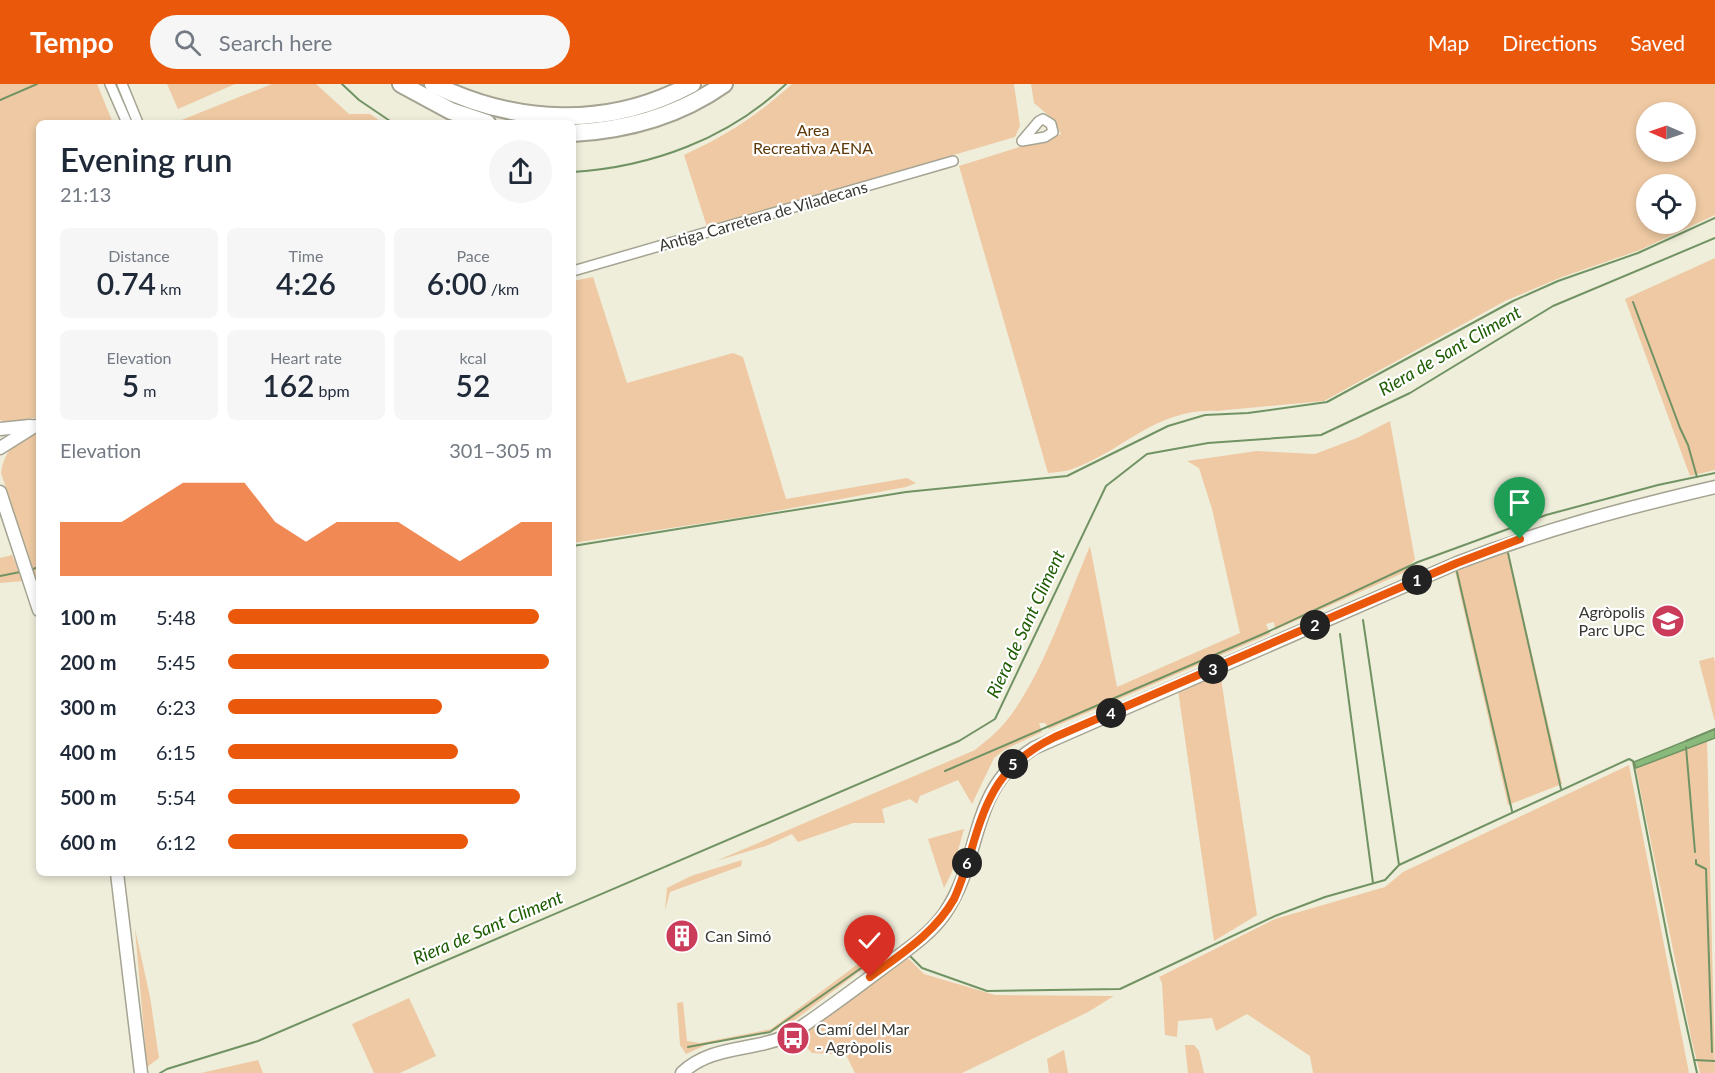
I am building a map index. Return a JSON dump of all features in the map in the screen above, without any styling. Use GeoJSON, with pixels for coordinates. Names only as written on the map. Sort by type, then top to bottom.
{"type":"FeatureCollection","features":[{"type":"Feature","properties":{"kind":"highway"},"geometry":{"type":"LineString","coordinates":[[402,84],[451,111],[478,120]]}},
{"type":"Feature","properties":{"kind":"highway"},"geometry":{"type":"LineString","coordinates":[[433,84],[474,103],[502,110],[560,117],[592,116],[631,110],[692,84]]}},
{"type":"Feature","properties":{"kind":"highway"},"geometry":{"type":"LineString","coordinates":[[576,133],[608,130],[659,117],[696,101],[724,84]]}},
{"type":"Feature","properties":{"kind":"main road"},"geometry":{"type":"LineString","coordinates":[[0,429],[36,425]]}},
{"type":"Feature","properties":{"kind":"main road"},"geometry":{"type":"LineString","coordinates":[[0,448],[36,426]]}},
{"type":"Feature","properties":{"kind":"main road"},"geometry":{"type":"LineString","coordinates":[[682,1073],[696,1061],[712,1054],[756,1047],[780,1040],[826,1010],[915,943],[940,920],[959,887],[988,798],[1005,773],[1034,748],[1505,544],[1593,516],[1715,487]]}},
{"type":"Feature","properties":{"kind":"main road"},"geometry":{"type":"LineString","coordinates":[[0,492],[36,601]]}},
{"type":"Feature","properties":{"kind":"main road"},"geometry":{"type":"LineString","coordinates":[[117,876],[141,1067]]}},
{"type":"Feature","properties":{"kind":"street"},"geometry":{"type":"LineString","coordinates":[[110,84],[126,120]]}},
{"type":"Feature","properties":{"kind":"street"},"geometry":{"type":"LineString","coordinates":[[122,84],[137,120]]}},
{"type":"Feature","properties":{"kind":"street","name":"Antiga Carretera de Viladecans"},"geometry":{"type":"LineString","coordinates":[[576,270],[953,161]]}},
{"type":"Feature","properties":{"kind":"green space"},"geometry":{"type":"Polygon","coordinates":[[[0,84],[97,84],[112,120],[36,120],[36,418],[7,423],[0,420],[0,84]]]}},
{"type":"Feature","properties":{"kind":"green space"},"geometry":{"type":"Polygon","coordinates":[[[167,84],[235,84],[178,109],[167,84]]]}},
{"type":"Feature","properties":{"kind":"green space"},"geometry":{"type":"Polygon","coordinates":[[[272,84],[316,84],[349,114],[370,114],[379,120],[182,120],[272,84]]]}},
{"type":"Feature","properties":{"kind":"green space","name":"Area Recreativa AENA"},"geometry":{"type":"Polygon","coordinates":[[[792,84],[1014,84],[1020,126],[1015,137],[707,227],[684,155],[741,124],[792,84]]]}},
{"type":"Feature","properties":{"kind":"green space"},"geometry":{"type":"Polygon","coordinates":[[[1031,84],[1715,84],[1715,215],[1696,224],[1696,174],[1636,174],[1636,234],[1674,234],[1640,250],[1562,277],[1505,301],[1324,401],[1195,412],[1176,416],[1141,432],[1091,461],[1069,470],[1048,473],[959,166],[1061,134],[1054,120],[1034,103],[1031,84]]]}},
{"type":"Feature","properties":{"kind":"green space"},"geometry":{"type":"Polygon","coordinates":[[[1715,258],[1715,470],[1690,476],[1625,299],[1715,258]]]}},
{"type":"Feature","properties":{"kind":"green space"},"geometry":{"type":"Polygon","coordinates":[[[593,277],[627,383],[733,353],[743,357],[786,499],[907,478],[916,483],[906,487],[743,517],[576,543],[576,280],[593,277]]]}},
{"type":"Feature","properties":{"kind":"green space"},"geometry":{"type":"Polygon","coordinates":[[[1390,421],[1415,560],[1409,565],[1412,569],[1275,630],[1274,622],[1266,624],[1270,634],[1049,729],[1045,723],[1039,723],[1042,732],[1004,750],[994,758],[972,804],[958,780],[920,796],[917,804],[910,799],[882,809],[885,823],[853,823],[798,842],[792,834],[766,846],[716,861],[975,750],[1000,728],[1027,690],[1051,642],[1090,546],[1117,687],[1240,633],[1212,509],[1199,468],[1187,461],[1257,451],[1315,454],[1357,438],[1390,421]]]}},
{"type":"Feature","properties":{"kind":"green space"},"geometry":{"type":"Polygon","coordinates":[[[36,434],[36,579],[1,473],[9,452],[24,439],[36,434]]]}},
{"type":"Feature","properties":{"kind":"green space"},"geometry":{"type":"Polygon","coordinates":[[[1508,550],[1562,784],[1508,805],[1455,571],[1508,550]]]}},
{"type":"Feature","properties":{"kind":"green space"},"geometry":{"type":"Polygon","coordinates":[[[12,555],[23,581],[0,583],[0,558],[12,555]]]}},
{"type":"Feature","properties":{"kind":"green space"},"geometry":{"type":"Polygon","coordinates":[[[1714,657],[1715,663],[1715,722],[1699,661],[1714,657]]]}},
{"type":"Feature","properties":{"kind":"green space"},"geometry":{"type":"Polygon","coordinates":[[[1220,672],[1257,915],[1214,941],[1178,690],[1220,672]]]}},
{"type":"Feature","properties":{"kind":"green space"},"geometry":{"type":"Polygon","coordinates":[[[1707,738],[1715,1073],[1700,1073],[1636,769],[1707,738]]]}},
{"type":"Feature","properties":{"kind":"green space"},"geometry":{"type":"Polygon","coordinates":[[[1629,765],[1689,1073],[1313,1073],[1310,1056],[1247,1014],[1216,1031],[1212,1018],[1178,1021],[1177,1037],[1165,1035],[1162,983],[1159,977],[1275,919],[1385,887],[1403,872],[1629,765]]]}},
{"type":"Feature","properties":{"kind":"green space"},"geometry":{"type":"Polygon","coordinates":[[[964,829],[952,872],[944,888],[928,839],[964,829]]]}},
{"type":"Feature","properties":{"kind":"green space"},"geometry":{"type":"Polygon","coordinates":[[[742,860],[741,866],[670,892],[665,911],[667,888],[691,876],[742,860]]]}},
{"type":"Feature","properties":{"kind":"green space"},"geometry":{"type":"Polygon","coordinates":[[[135,929],[150,997],[159,1058],[147,1067],[135,929]]]}},
{"type":"Feature","properties":{"kind":"green space"},"geometry":{"type":"Polygon","coordinates":[[[891,948],[796,1019],[776,1030],[708,1044],[686,1054],[680,1045],[677,1003],[683,1002],[687,1041],[700,1043],[771,1029],[870,955],[891,948]]]}},
{"type":"Feature","properties":{"kind":"green space"},"geometry":{"type":"Polygon","coordinates":[[[909,959],[924,974],[995,995],[1114,996],[1088,1012],[962,1073],[855,1073],[846,1055],[812,1053],[796,1036],[901,960],[909,959]]]}},
{"type":"Feature","properties":{"kind":"green space"},"geometry":{"type":"Polygon","coordinates":[[[409,998],[436,1056],[400,1073],[374,1073],[352,1024],[409,998]]]}},
{"type":"Feature","properties":{"kind":"green space"},"geometry":{"type":"Polygon","coordinates":[[[1185,1045],[1194,1045],[1199,1051],[1204,1073],[1188,1073],[1185,1045]]]}},
{"type":"Feature","properties":{"kind":"green space"},"geometry":{"type":"Polygon","coordinates":[[[1064,1050],[1068,1073],[1049,1073],[1047,1059],[1064,1050]]]}},
{"type":"Feature","properties":{"kind":"green space"},"geometry":{"type":"Polygon","coordinates":[[[258,1060],[263,1073],[201,1073],[258,1060]]]}},
{"type":"Feature","properties":{"kind":"shaded area"},"geometry":{"type":"Polygon","coordinates":[[[1715,729],[1715,738],[1636,768],[1634,762],[1715,729]]]}},
{"type":"Feature","properties":{"kind":"waterway"},"geometry":{"type":"LineString","coordinates":[[0,100],[37,84]]}},
{"type":"Feature","properties":{"kind":"waterway"},"geometry":{"type":"LineString","coordinates":[[342,84],[359,100],[389,120]]}},
{"type":"Feature","properties":{"kind":"waterway"},"geometry":{"type":"LineString","coordinates":[[576,172],[631,164],[687,147],[739,120],[786,84]]}},
{"type":"Feature","properties":{"kind":"waterway"},"geometry":{"type":"LineString","coordinates":[[576,546],[906,492],[1067,476],[1168,426],[1205,415],[1248,413],[1327,402],[1513,301],[1558,281],[1638,253],[1715,218]]}},
{"type":"Feature","properties":{"kind":"waterway","name":"Riera de Sant Climent"},"geometry":{"type":"LineString","coordinates":[[160,1073],[258,1041],[959,741],[995,719],[1106,486],[1147,454],[1208,443],[1321,435],[1410,393],[1553,306],[1715,238]]}},
{"type":"Feature","properties":{"kind":"waterway"},"geometry":{"type":"LineString","coordinates":[[1633,302],[1688,445],[1697,477]]}},
{"type":"Feature","properties":{"kind":"waterway"},"geometry":{"type":"LineString","coordinates":[[945,771],[1263,634],[1418,562],[1546,515],[1658,485],[1715,473]]}},
{"type":"Feature","properties":{"kind":"waterway"},"geometry":{"type":"LineString","coordinates":[[1508,553],[1561,789]]}},
{"type":"Feature","properties":{"kind":"waterway"},"geometry":{"type":"LineString","coordinates":[[0,576],[20,572]]}},
{"type":"Feature","properties":{"kind":"waterway"},"geometry":{"type":"LineString","coordinates":[[1457,572],[1512,811]]}},
{"type":"Feature","properties":{"kind":"waterway"},"geometry":{"type":"LineString","coordinates":[[1363,620],[1399,865]]}},
{"type":"Feature","properties":{"kind":"waterway"},"geometry":{"type":"LineString","coordinates":[[1340,634],[1373,883]]}},
{"type":"Feature","properties":{"kind":"waterway"},"geometry":{"type":"LineString","coordinates":[[1686,741],[1715,729]]}},
{"type":"Feature","properties":{"kind":"waterway"},"geometry":{"type":"LineString","coordinates":[[1686,747],[1695,852]]}},
{"type":"Feature","properties":{"kind":"waterway"},"geometry":{"type":"LineString","coordinates":[[910,956],[922,968],[987,991],[1120,989],[1275,916],[1325,897],[1385,880],[1399,865],[1629,759],[1633,761],[1670,951],[1697,1073]]}},
{"type":"Feature","properties":{"kind":"waterway"},"geometry":{"type":"LineString","coordinates":[[1696,860],[1696,864],[1706,869],[1712,1052]]}},
{"type":"Feature","properties":{"kind":"waterway"},"geometry":{"type":"LineString","coordinates":[[688,1047],[770,1032],[884,952]]}},
{"type":"Feature","properties":{"kind":"waterway"},"geometry":{"type":"LineString","coordinates":[[1694,1060],[1715,1061]]}},
{"type":"Feature","properties":{"kind":"place","name":"Agròpolis Parc UPC"},"geometry":{"type":"Point","coordinates":[1668,621]}},
{"type":"Feature","properties":{"kind":"place","name":"Can Simó"},"geometry":{"type":"Point","coordinates":[682,936]}},
{"type":"Feature","properties":{"kind":"place","name":"Camí del Mar - Agròpolis"},"geometry":{"type":"Point","coordinates":[793,1038]}},
{"type":"Feature","properties":{"kind":"route"},"geometry":{"type":"LineString","coordinates":[[870,977],[915,943],[945,913],[959,887],[988,798],[999,780],[1027,752],[1055,737],[1457,563],[1520,539]]}}]}
